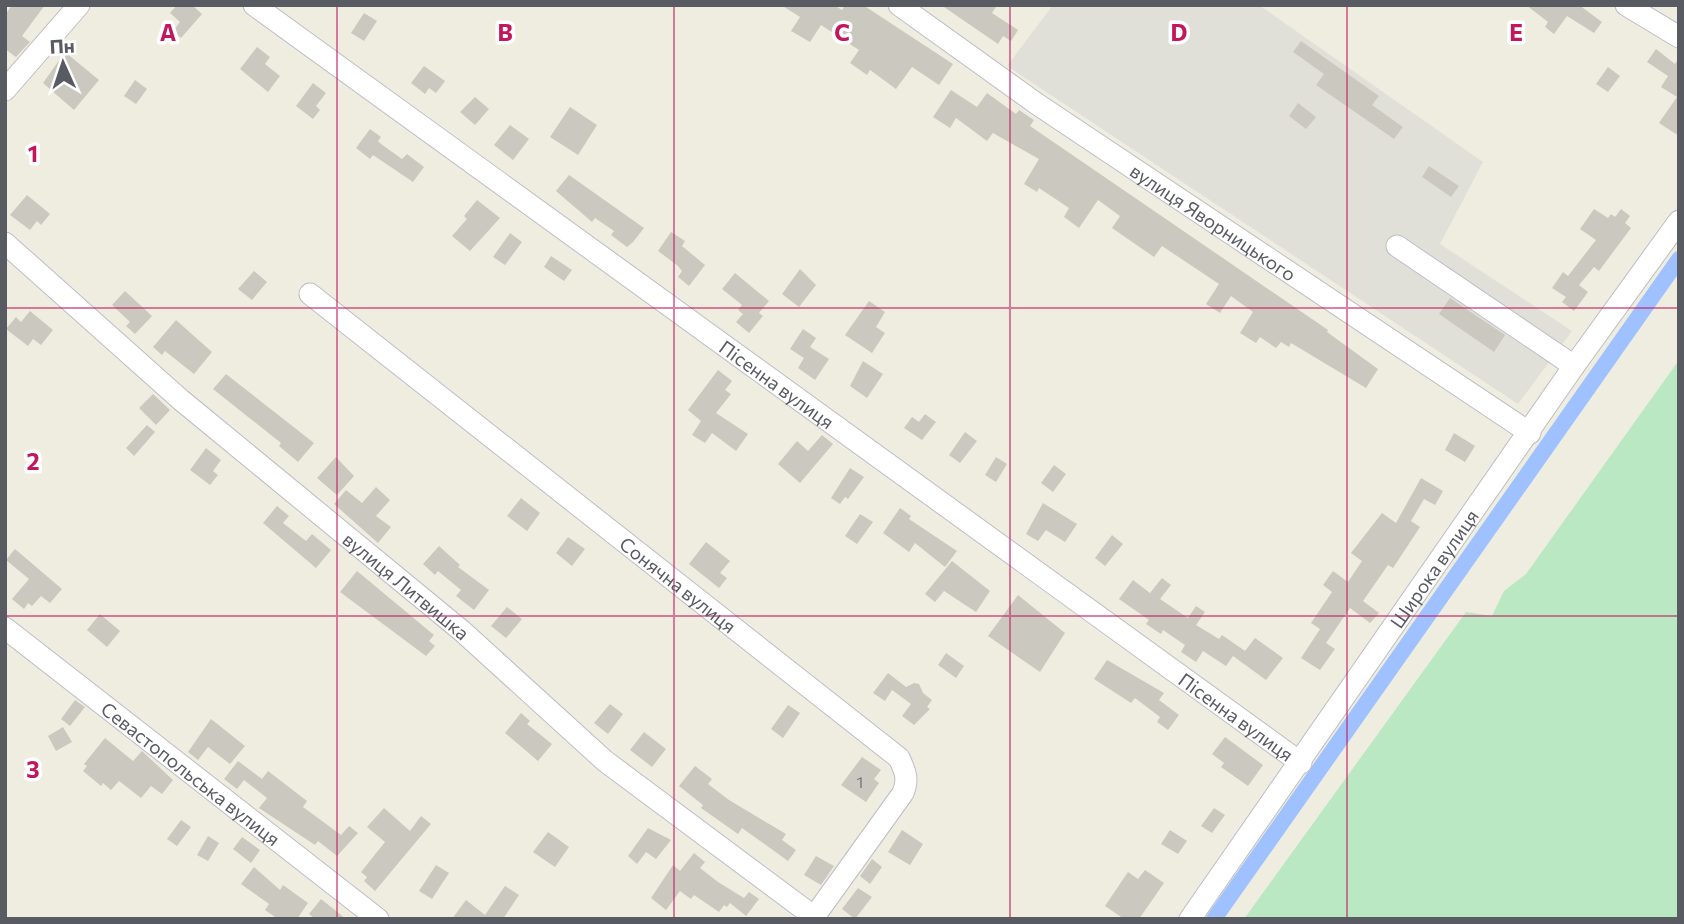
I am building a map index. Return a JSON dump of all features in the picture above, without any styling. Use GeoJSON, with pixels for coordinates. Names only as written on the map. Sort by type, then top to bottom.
{"type":"FeatureCollection","features":[{"type":"Feature","properties":{"kind":"street"},"geometry":{"type":"LineString","coordinates":[[5,90],[79,5]]}},
{"type":"Feature","properties":{"kind":"street","name":"Пісенна вулиця"},"geometry":{"type":"LineString","coordinates":[[254,5],[1301,763]]}},
{"type":"Feature","properties":{"kind":"street","name":"вулиця Яворницького"},"geometry":{"type":"LineString","coordinates":[[900,5],[1037,104],[1530,433]]}},
{"type":"Feature","properties":{"kind":"street"},"geometry":{"type":"LineString","coordinates":[[1626,5],[1679,37]]}},
{"type":"Feature","properties":{"kind":"street","name":"Широка вулиця"},"geometry":{"type":"LineString","coordinates":[[1190,919],[1301,763],[1574,366],[1679,221]]}},
{"type":"Feature","properties":{"kind":"street","name":"вулиця Литвишка"},"geometry":{"type":"LineString","coordinates":[[5,243],[181,400],[462,631],[605,761],[816,918]]}},
{"type":"Feature","properties":{"kind":"street"},"geometry":{"type":"LineString","coordinates":[[1397,246],[1574,366]]}},
{"type":"Feature","properties":{"kind":"street","name":"Сонячна вулиця"},"geometry":{"type":"LineString","coordinates":[[310,293],[899,758],[906,773],[904,793],[816,918]]}},
{"type":"Feature","properties":{"kind":"street","name":"Севастопольська вулиця"},"geometry":{"type":"LineString","coordinates":[[5,628],[378,919]]}},
{"type":"Feature","properties":{"kind":"shaded area"},"geometry":{"type":"Polygon","coordinates":[[[1053,5],[1259,5],[1483,162],[1440,244],[1572,331],[1518,404],[1007,66],[1053,5]]]}},
{"type":"Feature","properties":{"kind":"green space"},"geometry":{"type":"Polygon","coordinates":[[[1679,360],[1679,919],[1244,919],[1466,612],[1492,616],[1504,591],[1526,574],[1679,360]]]}},
{"type":"Feature","properties":{"kind":"building"},"geometry":{"type":"Polygon","coordinates":[[[12,5],[45,5],[22,36],[30,42],[16,57],[5,49],[5,15],[12,5]]]}},
{"type":"Feature","properties":{"kind":"building"},"geometry":{"type":"Polygon","coordinates":[[[177,5],[192,5],[202,14],[181,38],[173,31],[180,22],[170,13],[177,5]]]}},
{"type":"Feature","properties":{"kind":"building"},"geometry":{"type":"Polygon","coordinates":[[[781,5],[834,5],[842,10],[845,5],[863,5],[953,64],[939,85],[912,67],[896,89],[870,70],[867,75],[850,63],[859,50],[821,25],[810,42],[791,31],[800,17],[781,5]]]}},
{"type":"Feature","properties":{"kind":"building"},"geometry":{"type":"Polygon","coordinates":[[[941,5],[997,5],[992,13],[1018,30],[1011,41],[1003,36],[998,44],[941,5]]]}},
{"type":"Feature","properties":{"kind":"building"},"geometry":{"type":"Polygon","coordinates":[[[1526,5],[1579,5],[1602,22],[1594,33],[1567,16],[1554,34],[1545,27],[1548,22],[1526,5]]]}},
{"type":"Feature","properties":{"kind":"building"},"geometry":{"type":"Polygon","coordinates":[[[364,13],[377,21],[364,41],[351,33],[364,13]]]}},
{"type":"Feature","properties":{"kind":"building"},"geometry":{"type":"Polygon","coordinates":[[[1301,41],[1379,96],[1372,105],[1403,127],[1394,139],[1316,85],[1324,74],[1293,52],[1301,41]]]}},
{"type":"Feature","properties":{"kind":"building"},"geometry":{"type":"Polygon","coordinates":[[[257,47],[270,57],[265,64],[280,76],[268,92],[240,69],[257,47]]]}},
{"type":"Feature","properties":{"kind":"building"},"geometry":{"type":"Polygon","coordinates":[[[1656,49],[1675,64],[1679,58],[1679,136],[1659,123],[1677,97],[1661,87],[1668,76],[1647,62],[1656,49]]]}},
{"type":"Feature","properties":{"kind":"building"},"geometry":{"type":"Polygon","coordinates":[[[65,52],[99,80],[74,110],[43,83],[65,52]]]}},
{"type":"Feature","properties":{"kind":"building"},"geometry":{"type":"Polygon","coordinates":[[[424,66],[445,81],[436,93],[429,88],[425,94],[411,83],[424,66]]]}},
{"type":"Feature","properties":{"kind":"building"},"geometry":{"type":"Polygon","coordinates":[[[1608,67],[1620,76],[1608,92],[1596,84],[1608,67]]]}},
{"type":"Feature","properties":{"kind":"building"},"geometry":{"type":"Polygon","coordinates":[[[135,80],[147,89],[136,104],[124,96],[135,80]]]}},
{"type":"Feature","properties":{"kind":"building"},"geometry":{"type":"Polygon","coordinates":[[[313,83],[326,93],[316,106],[320,110],[313,119],[296,106],[313,83]]]}},
{"type":"Feature","properties":{"kind":"building"},"geometry":{"type":"Polygon","coordinates":[[[951,90],[977,107],[987,93],[1016,114],[1019,110],[1034,120],[1030,126],[1328,330],[1327,332],[1378,369],[1366,388],[1291,343],[1289,347],[1281,342],[1276,348],[1260,337],[1256,343],[1240,333],[1253,312],[1231,296],[1220,313],[1206,304],[1219,284],[1162,246],[1154,257],[1112,228],[1120,216],[1098,200],[1079,228],[1064,217],[1069,208],[1039,188],[1037,192],[1024,184],[1039,159],[993,133],[987,141],[956,118],[950,128],[933,117],[951,90]]]}},
{"type":"Feature","properties":{"kind":"building"},"geometry":{"type":"Polygon","coordinates":[[[475,97],[489,109],[475,125],[460,112],[475,97]]]}},
{"type":"Feature","properties":{"kind":"building"},"geometry":{"type":"Polygon","coordinates":[[[1298,103],[1316,117],[1306,129],[1289,116],[1298,103]]]}},
{"type":"Feature","properties":{"kind":"building"},"geometry":{"type":"Polygon","coordinates":[[[570,107],[597,125],[578,155],[550,137],[570,107]]]}},
{"type":"Feature","properties":{"kind":"building"},"geometry":{"type":"Polygon","coordinates":[[[510,125],[529,139],[513,160],[494,145],[510,125]]]}},
{"type":"Feature","properties":{"kind":"building"},"geometry":{"type":"Polygon","coordinates":[[[370,129],[381,137],[378,141],[381,144],[402,159],[407,154],[424,167],[413,182],[373,155],[370,159],[356,148],[370,129]]]}},
{"type":"Feature","properties":{"kind":"building"},"geometry":{"type":"Polygon","coordinates":[[[1429,166],[1459,186],[1451,197],[1422,177],[1429,166]]]}},
{"type":"Feature","properties":{"kind":"building"},"geometry":{"type":"Polygon","coordinates":[[[569,175],[644,228],[633,242],[627,247],[611,235],[614,231],[595,218],[592,222],[556,191],[569,175]]]}},
{"type":"Feature","properties":{"kind":"building"},"geometry":{"type":"Polygon","coordinates":[[[27,195],[50,214],[41,225],[37,221],[30,230],[10,215],[27,195]]]}},
{"type":"Feature","properties":{"kind":"building"},"geometry":{"type":"Polygon","coordinates":[[[477,200],[500,218],[470,251],[452,236],[467,219],[464,216],[477,200]]]}},
{"type":"Feature","properties":{"kind":"building"},"geometry":{"type":"Polygon","coordinates":[[[1594,209],[1608,218],[1611,214],[1615,217],[1621,209],[1630,216],[1625,223],[1631,228],[1599,271],[1594,267],[1579,285],[1588,292],[1574,311],[1562,302],[1566,297],[1552,288],[1563,272],[1568,276],[1596,240],[1580,229],[1594,209]]]}},
{"type":"Feature","properties":{"kind":"building"},"geometry":{"type":"Polygon","coordinates":[[[671,232],[685,241],[682,246],[705,265],[689,286],[678,277],[682,271],[678,266],[658,251],[671,232]]]}},
{"type":"Feature","properties":{"kind":"building"},"geometry":{"type":"Polygon","coordinates":[[[510,233],[522,242],[505,265],[493,257],[510,233]]]}},
{"type":"Feature","properties":{"kind":"building"},"geometry":{"type":"Polygon","coordinates":[[[551,256],[572,270],[564,281],[544,267],[551,256]]]}},
{"type":"Feature","properties":{"kind":"building"},"geometry":{"type":"Polygon","coordinates":[[[800,269],[816,285],[799,307],[782,294],[800,269]]]}},
{"type":"Feature","properties":{"kind":"building"},"geometry":{"type":"Polygon","coordinates":[[[254,271],[267,282],[252,300],[238,289],[254,271]]]}},
{"type":"Feature","properties":{"kind":"building"},"geometry":{"type":"Polygon","coordinates":[[[735,273],[769,301],[759,313],[763,316],[749,333],[736,322],[743,314],[738,310],[742,305],[722,289],[735,273]]]}},
{"type":"Feature","properties":{"kind":"building"},"geometry":{"type":"Polygon","coordinates":[[[125,291],[152,316],[135,334],[126,326],[130,322],[112,305],[125,291]]]}},
{"type":"Feature","properties":{"kind":"building"},"geometry":{"type":"Polygon","coordinates":[[[1450,298],[1505,335],[1494,352],[1439,314],[1450,298]]]}},
{"type":"Feature","properties":{"kind":"building"},"geometry":{"type":"Polygon","coordinates":[[[869,301],[885,312],[876,327],[885,333],[872,353],[845,335],[869,301]]]}},
{"type":"Feature","properties":{"kind":"building"},"geometry":{"type":"Polygon","coordinates":[[[30,311],[53,330],[41,345],[33,339],[28,346],[6,329],[16,317],[21,322],[30,311]]]}},
{"type":"Feature","properties":{"kind":"building"},"geometry":{"type":"Polygon","coordinates":[[[176,320],[212,352],[194,374],[165,351],[162,355],[153,347],[176,320]]]}},
{"type":"Feature","properties":{"kind":"building"},"geometry":{"type":"Polygon","coordinates":[[[803,329],[816,338],[810,347],[829,359],[815,380],[798,368],[804,358],[790,349],[803,329]]]}},
{"type":"Feature","properties":{"kind":"building"},"geometry":{"type":"Polygon","coordinates":[[[863,361],[883,374],[867,398],[850,386],[863,361]]]}},
{"type":"Feature","properties":{"kind":"building"},"geometry":{"type":"Polygon","coordinates":[[[718,370],[732,381],[725,390],[731,394],[716,413],[748,434],[736,451],[712,433],[705,443],[692,435],[701,421],[688,410],[718,370]]]}},
{"type":"Feature","properties":{"kind":"building"},"geometry":{"type":"Polygon","coordinates":[[[226,374],[314,443],[298,462],[279,446],[281,443],[213,389],[226,374]]]}},
{"type":"Feature","properties":{"kind":"building"},"geometry":{"type":"Polygon","coordinates":[[[153,394],[170,410],[156,425],[139,408],[153,394]]]}},
{"type":"Feature","properties":{"kind":"building"},"geometry":{"type":"Polygon","coordinates":[[[925,414],[936,422],[922,440],[904,428],[912,417],[919,422],[925,414]]]}},
{"type":"Feature","properties":{"kind":"building"},"geometry":{"type":"Polygon","coordinates":[[[147,425],[155,432],[134,456],[126,448],[147,425]]]}},
{"type":"Feature","properties":{"kind":"building"},"geometry":{"type":"Polygon","coordinates":[[[965,432],[977,441],[960,463],[949,455],[965,432]]]}},
{"type":"Feature","properties":{"kind":"building"},"geometry":{"type":"Polygon","coordinates":[[[1454,433],[1475,446],[1465,462],[1445,450],[1454,433]]]}},
{"type":"Feature","properties":{"kind":"building"},"geometry":{"type":"Polygon","coordinates":[[[822,435],[833,444],[800,483],[778,464],[797,441],[808,451],[822,435]]]}},
{"type":"Feature","properties":{"kind":"building"},"geometry":{"type":"Polygon","coordinates":[[[206,448],[221,460],[213,471],[218,475],[210,485],[190,470],[206,448]]]}},
{"type":"Feature","properties":{"kind":"building"},"geometry":{"type":"Polygon","coordinates":[[[336,457],[354,476],[337,495],[317,478],[336,457]]]}},
{"type":"Feature","properties":{"kind":"building"},"geometry":{"type":"Polygon","coordinates":[[[996,457],[1007,464],[996,482],[985,475],[996,457]]]}},
{"type":"Feature","properties":{"kind":"building"},"geometry":{"type":"Polygon","coordinates":[[[1054,465],[1066,474],[1053,492],[1041,483],[1054,465]]]}},
{"type":"Feature","properties":{"kind":"building"},"geometry":{"type":"Polygon","coordinates":[[[850,468],[864,477],[848,499],[845,497],[840,504],[831,498],[850,468]]]}},
{"type":"Feature","properties":{"kind":"building"},"geometry":{"type":"Polygon","coordinates":[[[1421,478],[1443,491],[1435,505],[1424,499],[1411,521],[1420,527],[1393,568],[1388,565],[1363,601],[1379,613],[1370,623],[1350,608],[1326,643],[1335,649],[1320,670],[1301,658],[1320,629],[1311,623],[1332,592],[1323,585],[1333,571],[1348,582],[1362,561],[1351,553],[1382,513],[1396,523],[1421,478]]]}},
{"type":"Feature","properties":{"kind":"building"},"geometry":{"type":"Polygon","coordinates":[[[376,487],[390,500],[376,516],[391,527],[378,543],[334,504],[346,490],[362,503],[376,487]]]}},
{"type":"Feature","properties":{"kind":"building"},"geometry":{"type":"Polygon","coordinates":[[[521,498],[540,513],[527,531],[507,516],[521,498]]]}},
{"type":"Feature","properties":{"kind":"building"},"geometry":{"type":"Polygon","coordinates":[[[1043,503],[1077,524],[1065,542],[1046,530],[1038,541],[1026,534],[1043,503]]]}},
{"type":"Feature","properties":{"kind":"building"},"geometry":{"type":"Polygon","coordinates":[[[277,506],[289,516],[283,523],[306,541],[312,534],[331,550],[316,568],[263,523],[277,506]]]}},
{"type":"Feature","properties":{"kind":"building"},"geometry":{"type":"Polygon","coordinates":[[[900,508],[911,516],[909,519],[957,551],[945,567],[915,543],[909,552],[883,533],[900,508]]]}},
{"type":"Feature","properties":{"kind":"building"},"geometry":{"type":"Polygon","coordinates":[[[860,514],[873,522],[857,544],[845,536],[860,514]]]}},
{"type":"Feature","properties":{"kind":"building"},"geometry":{"type":"Polygon","coordinates":[[[1112,535],[1123,544],[1105,566],[1095,558],[1112,535]]]}},
{"type":"Feature","properties":{"kind":"building"},"geometry":{"type":"Polygon","coordinates":[[[568,537],[585,549],[572,566],[556,553],[568,537]]]}},
{"type":"Feature","properties":{"kind":"building"},"geometry":{"type":"Polygon","coordinates":[[[706,542],[730,561],[720,573],[727,578],[719,588],[689,564],[706,542]]]}},
{"type":"Feature","properties":{"kind":"building"},"geometry":{"type":"Polygon","coordinates":[[[439,546],[460,565],[458,567],[489,590],[474,610],[456,596],[461,590],[438,571],[435,575],[423,564],[439,546]]]}},
{"type":"Feature","properties":{"kind":"building"},"geometry":{"type":"Polygon","coordinates":[[[15,549],[62,589],[50,603],[41,596],[32,606],[28,603],[24,609],[12,599],[29,579],[6,560],[15,549]]]}},
{"type":"Feature","properties":{"kind":"building"},"geometry":{"type":"Polygon","coordinates":[[[952,561],[990,591],[976,612],[944,591],[935,602],[925,594],[952,561]]]}},
{"type":"Feature","properties":{"kind":"building"},"geometry":{"type":"Polygon","coordinates":[[[357,571],[434,635],[429,641],[435,646],[426,656],[340,592],[357,571]]]}},
{"type":"Feature","properties":{"kind":"building"},"geometry":{"type":"Polygon","coordinates":[[[1162,578],[1171,585],[1160,599],[1188,618],[1196,606],[1205,612],[1196,625],[1219,639],[1222,635],[1245,651],[1255,638],[1283,658],[1266,680],[1233,656],[1226,666],[1203,651],[1196,662],[1181,652],[1185,645],[1163,630],[1161,634],[1146,624],[1149,620],[1119,599],[1133,580],[1150,593],[1162,578]]]}},
{"type":"Feature","properties":{"kind":"building"},"geometry":{"type":"Polygon","coordinates":[[[1018,595],[1065,633],[1040,672],[988,636],[1018,595]]]}},
{"type":"Feature","properties":{"kind":"building"},"geometry":{"type":"Polygon","coordinates":[[[507,607],[522,619],[506,638],[491,626],[507,607]]]}},
{"type":"Feature","properties":{"kind":"building"},"geometry":{"type":"Polygon","coordinates":[[[100,614],[120,631],[107,647],[87,630],[100,614]]]}},
{"type":"Feature","properties":{"kind":"building"},"geometry":{"type":"Polygon","coordinates":[[[946,653],[964,666],[956,678],[938,665],[946,653]]]}},
{"type":"Feature","properties":{"kind":"building"},"geometry":{"type":"Polygon","coordinates":[[[1107,660],[1164,693],[1159,700],[1179,715],[1168,730],[1157,722],[1160,717],[1135,698],[1131,703],[1094,679],[1107,660]]]}},
{"type":"Feature","properties":{"kind":"building"},"geometry":{"type":"Polygon","coordinates":[[[888,673],[906,687],[919,684],[923,693],[932,700],[927,707],[930,709],[914,725],[902,716],[911,704],[892,690],[885,701],[873,693],[888,673]]]}},
{"type":"Feature","properties":{"kind":"building"},"geometry":{"type":"Polygon","coordinates":[[[75,700],[85,707],[70,726],[61,719],[75,700]]]}},
{"type":"Feature","properties":{"kind":"building"},"geometry":{"type":"Polygon","coordinates":[[[610,704],[623,714],[608,734],[594,723],[610,704]]]}},
{"type":"Feature","properties":{"kind":"building"},"geometry":{"type":"Polygon","coordinates":[[[788,705],[800,713],[783,738],[771,729],[788,705]]]}},
{"type":"Feature","properties":{"kind":"building"},"geometry":{"type":"Polygon","coordinates":[[[521,713],[530,721],[527,724],[552,744],[538,761],[505,733],[521,713]]]}},
{"type":"Feature","properties":{"kind":"building"},"geometry":{"type":"Polygon","coordinates":[[[211,719],[245,746],[230,764],[208,747],[198,760],[188,752],[211,719]]]}},
{"type":"Feature","properties":{"kind":"building"},"geometry":{"type":"Polygon","coordinates":[[[63,727],[72,742],[56,751],[48,736],[63,727]]]}},
{"type":"Feature","properties":{"kind":"building"},"geometry":{"type":"Polygon","coordinates":[[[644,732],[666,749],[652,767],[630,750],[644,732]]]}},
{"type":"Feature","properties":{"kind":"building"},"geometry":{"type":"Polygon","coordinates":[[[1225,737],[1263,765],[1248,786],[1221,767],[1224,763],[1212,754],[1225,737]]]}},
{"type":"Feature","properties":{"kind":"building"},"geometry":{"type":"Polygon","coordinates":[[[105,738],[133,761],[142,751],[173,780],[162,794],[151,786],[141,798],[119,781],[111,790],[103,783],[101,786],[83,771],[87,766],[84,764],[105,738]]]}},
{"type":"Feature","properties":{"kind":"building"},"geometry":{"type":"Polygon","coordinates":[[[862,757],[881,770],[874,779],[879,783],[866,802],[841,785],[862,757]]]}},
{"type":"Feature","properties":{"kind":"building"},"geometry":{"type":"Polygon","coordinates":[[[238,761],[262,779],[268,771],[307,801],[303,807],[341,835],[349,826],[358,833],[337,856],[318,841],[315,845],[259,808],[267,798],[244,780],[237,789],[224,779],[238,761]]]}},
{"type":"Feature","properties":{"kind":"building"},"geometry":{"type":"Polygon","coordinates":[[[695,766],[712,779],[708,784],[729,800],[786,834],[782,840],[796,850],[788,861],[742,828],[738,834],[701,808],[703,805],[679,786],[695,766]]]}},
{"type":"Feature","properties":{"kind":"building"},"geometry":{"type":"Polygon","coordinates":[[[384,808],[410,831],[421,816],[431,824],[375,891],[364,881],[367,877],[361,872],[385,842],[367,827],[384,808]]]}},
{"type":"Feature","properties":{"kind":"building"},"geometry":{"type":"Polygon","coordinates":[[[1214,808],[1225,815],[1212,833],[1201,826],[1214,808]]]}},
{"type":"Feature","properties":{"kind":"building"},"geometry":{"type":"Polygon","coordinates":[[[181,820],[191,827],[177,846],[167,839],[181,820]]]}},
{"type":"Feature","properties":{"kind":"building"},"geometry":{"type":"Polygon","coordinates":[[[648,828],[671,840],[656,859],[646,852],[637,864],[628,856],[648,828]]]}},
{"type":"Feature","properties":{"kind":"building"},"geometry":{"type":"Polygon","coordinates":[[[902,830],[923,844],[910,865],[888,852],[902,830]]]}},
{"type":"Feature","properties":{"kind":"building"},"geometry":{"type":"Polygon","coordinates":[[[1170,830],[1187,841],[1178,854],[1161,844],[1170,830]]]}},
{"type":"Feature","properties":{"kind":"building"},"geometry":{"type":"Polygon","coordinates":[[[548,832],[569,847],[555,867],[533,852],[548,832]]]}},
{"type":"Feature","properties":{"kind":"building"},"geometry":{"type":"Polygon","coordinates":[[[208,836],[219,843],[208,861],[197,855],[208,836]]]}},
{"type":"Feature","properties":{"kind":"building"},"geometry":{"type":"Polygon","coordinates":[[[242,837],[260,850],[251,863],[233,849],[242,837]]]}},
{"type":"Feature","properties":{"kind":"building"},"geometry":{"type":"Polygon","coordinates":[[[694,853],[705,862],[700,868],[718,882],[744,898],[749,892],[759,899],[746,916],[730,903],[727,907],[724,905],[719,912],[694,895],[691,899],[680,891],[666,910],[651,898],[673,865],[680,871],[694,853]]]}},
{"type":"Feature","properties":{"kind":"building"},"geometry":{"type":"Polygon","coordinates":[[[816,856],[834,866],[821,885],[804,875],[816,856]]]}},
{"type":"Feature","properties":{"kind":"building"},"geometry":{"type":"Polygon","coordinates":[[[872,859],[882,867],[870,884],[860,876],[872,859]]]}},
{"type":"Feature","properties":{"kind":"building"},"geometry":{"type":"Polygon","coordinates":[[[436,865],[449,873],[432,899],[419,891],[436,865]]]}},
{"type":"Feature","properties":{"kind":"building"},"geometry":{"type":"Polygon","coordinates":[[[254,867],[280,890],[283,885],[308,903],[297,919],[278,919],[265,910],[269,904],[241,884],[254,867]]]}},
{"type":"Feature","properties":{"kind":"building"},"geometry":{"type":"Polygon","coordinates":[[[1145,870],[1164,883],[1139,919],[1124,919],[1105,906],[1128,872],[1138,879],[1145,870]]]}},
{"type":"Feature","properties":{"kind":"building"},"geometry":{"type":"Polygon","coordinates":[[[505,886],[519,895],[503,919],[452,919],[466,900],[485,915],[505,886]]]}},
{"type":"Feature","properties":{"kind":"building"},"geometry":{"type":"Polygon","coordinates":[[[858,888],[872,897],[855,919],[842,909],[858,888]]]}},
{"type":"Feature","properties":{"kind":"building"},"geometry":{"type":"Polygon","coordinates":[[[321,899],[346,919],[315,919],[309,914],[321,899]]]}},
{"type":"Feature","properties":{"kind":"waterway"},"geometry":{"type":"LineString","coordinates":[[1214,919],[1679,259]]}}]}
